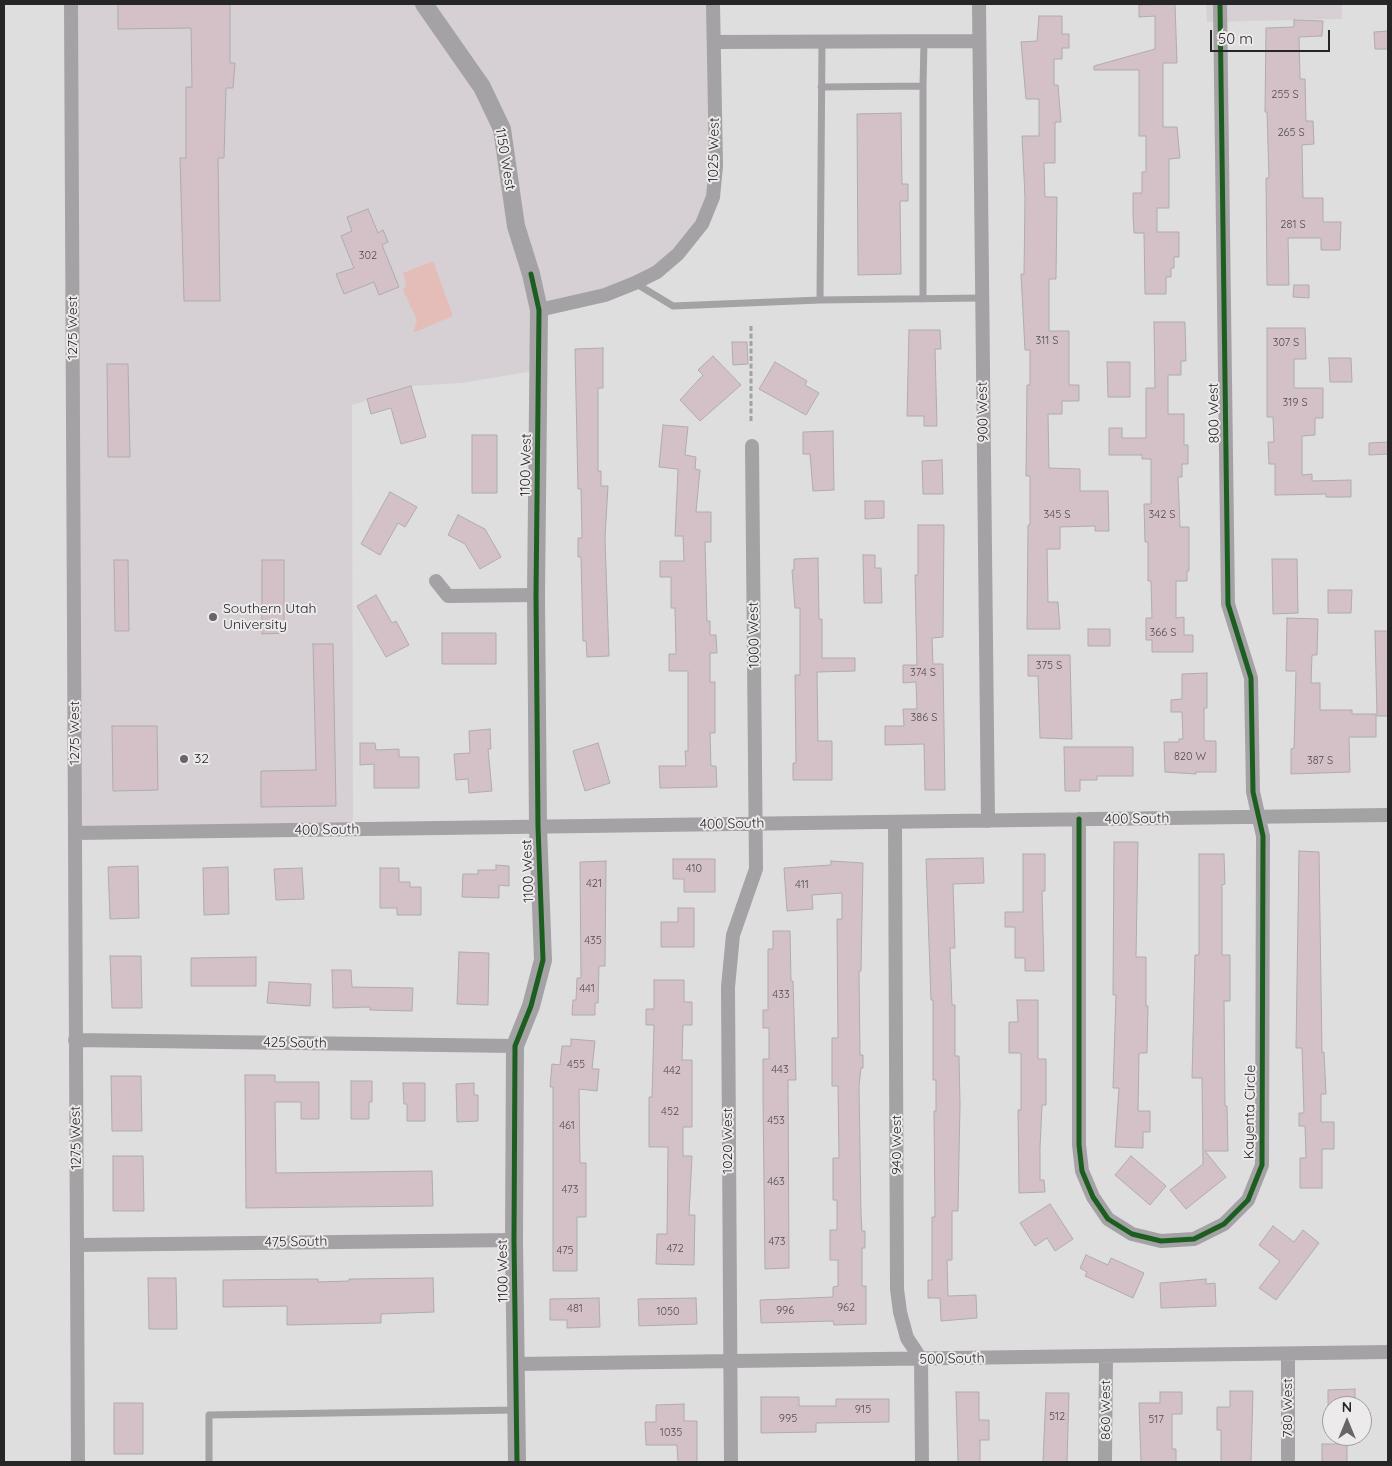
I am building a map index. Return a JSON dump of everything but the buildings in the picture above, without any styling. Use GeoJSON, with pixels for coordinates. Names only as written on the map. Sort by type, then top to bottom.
{"type":"FeatureCollection","features":[{"type":"Feature","properties":{"kind":"street","name":"1275 West"},"geometry":{"type":"LineString","coordinates":[[71,4],[78,1462]]}},
{"type":"Feature","properties":{"kind":"street","name":"1150 West"},"geometry":{"type":"LineString","coordinates":[[424,4],[482,87],[502,129],[516,226],[531,274]]}},
{"type":"Feature","properties":{"kind":"street","name":"1025 West"},"geometry":{"type":"LineString","coordinates":[[539,310],[605,295],[635,284],[657,272],[678,254],[702,224],[713,197],[716,166],[714,4]]}},
{"type":"Feature","properties":{"kind":"street","name":"900 West"},"geometry":{"type":"LineString","coordinates":[[979,4],[988,821]]}},
{"type":"Feature","properties":{"kind":"street","name":"800 West"},"geometry":{"type":"LineString","coordinates":[[1220,4],[1228,604],[1251,678],[1253,792],[1259,817]]}},
{"type":"Feature","properties":{"kind":"street"},"geometry":{"type":"LineString","coordinates":[[714,42],[979,41]]}},
{"type":"Feature","properties":{"kind":"street","name":"1100 West"},"geometry":{"type":"LineString","coordinates":[[517,1462],[514,1240],[515,1046],[531,1006],[543,960],[538,827],[536,596],[539,310],[531,274]]}},
{"type":"Feature","properties":{"kind":"street","name":"1000 West"},"geometry":{"type":"LineString","coordinates":[[752,446],[756,823]]}},
{"type":"Feature","properties":{"kind":"street"},"geometry":{"type":"LineString","coordinates":[[436,580],[448,596],[536,596]]}},
{"type":"Feature","properties":{"kind":"street","name":"400 South"},"geometry":{"type":"LineString","coordinates":[[75,833],[1388,815]]}},
{"type":"Feature","properties":{"kind":"street","name":"Kayenta Circle"},"geometry":{"type":"LineString","coordinates":[[1079,819],[1079,1145],[1082,1171],[1093,1197],[1108,1219],[1132,1234],[1161,1241],[1194,1239],[1224,1224],[1248,1200],[1262,1165],[1263,836],[1259,817]]}},
{"type":"Feature","properties":{"kind":"street","name":"940 West"},"geometry":{"type":"LineString","coordinates":[[895,822],[897,1289],[900,1312],[907,1338],[921,1359]]}},
{"type":"Feature","properties":{"kind":"street","name":"1020 West"},"geometry":{"type":"LineString","coordinates":[[730,1462],[728,1360],[728,987],[733,935],[756,869],[756,823]]}},
{"type":"Feature","properties":{"kind":"street","name":"425 South"},"geometry":{"type":"LineString","coordinates":[[75,1040],[515,1046]]}},
{"type":"Feature","properties":{"kind":"street","name":"475 South"},"geometry":{"type":"LineString","coordinates":[[78,1245],[514,1240]]}},
{"type":"Feature","properties":{"kind":"street","name":"500 South"},"geometry":{"type":"LineString","coordinates":[[516,1364],[1388,1352]]}},
{"type":"Feature","properties":{"kind":"street","name":"780 West"},"geometry":{"type":"LineString","coordinates":[[1288,1354],[1288,1462]]}},
{"type":"Feature","properties":{"kind":"street","name":"860 West"},"geometry":{"type":"LineString","coordinates":[[1106,1357],[1106,1462]]}},
{"type":"Feature","properties":{"kind":"street"},"geometry":{"type":"LineString","coordinates":[[921,1359],[922,1462]]}},
{"type":"Feature","properties":{"kind":"lane"},"geometry":{"type":"LineString","coordinates":[[820,300],[822,42]]}},
{"type":"Feature","properties":{"kind":"lane"},"geometry":{"type":"LineString","coordinates":[[924,42],[924,299]]}},
{"type":"Feature","properties":{"kind":"lane"},"geometry":{"type":"LineString","coordinates":[[821,87],[923,86]]}},
{"type":"Feature","properties":{"kind":"lane"},"geometry":{"type":"LineString","coordinates":[[635,284],[673,306],[820,300],[981,298]]}},
{"type":"Feature","properties":{"kind":"lane"},"geometry":{"type":"LineString","coordinates":[[209,1462],[209,1415],[516,1410]]}},
{"type":"Feature","properties":{"kind":"path"},"geometry":{"type":"LineString","coordinates":[[750,326],[751,423]]}},
{"type":"Feature","properties":{"kind":"shaded area","name":"Southern Utah University"},"geometry":{"type":"Polygon","coordinates":[[[71,4],[713,4],[716,166],[702,224],[657,272],[539,310],[539,370],[462,383],[411,386],[352,405],[353,830],[75,833],[71,4]]]}},
{"type":"Feature","properties":{"kind":"shaded area"},"geometry":{"type":"Polygon","coordinates":[[[1206,4],[1342,4],[1342,19],[1207,22],[1206,4]]]}},
{"type":"Feature","properties":{"kind":"shaded area"},"geometry":{"type":"Polygon","coordinates":[[[433,261],[453,316],[413,333],[417,320],[403,290],[406,286],[403,273],[433,261]]]}},
{"type":"Feature","properties":{"kind":"cycle path"},"geometry":{"type":"LineString","coordinates":[[1079,819],[1079,1145],[1082,1171],[1093,1197],[1108,1219],[1132,1234],[1161,1241],[1194,1239],[1224,1224],[1248,1200],[1262,1165],[1263,836],[1253,792],[1251,678],[1228,604],[1220,4]]}},
{"type":"Feature","properties":{"kind":"cycle path"},"geometry":{"type":"LineString","coordinates":[[517,1462],[514,1240],[515,1046],[531,1006],[543,960],[538,827],[536,595],[539,310],[531,274]]}},
{"type":"Feature","properties":{"kind":"place","name":"Southern Utah University"},"geometry":{"type":"Point","coordinates":[213,617]}},
{"type":"Feature","properties":{"kind":"place","name":"32"},"geometry":{"type":"Point","coordinates":[184,759]}}]}
